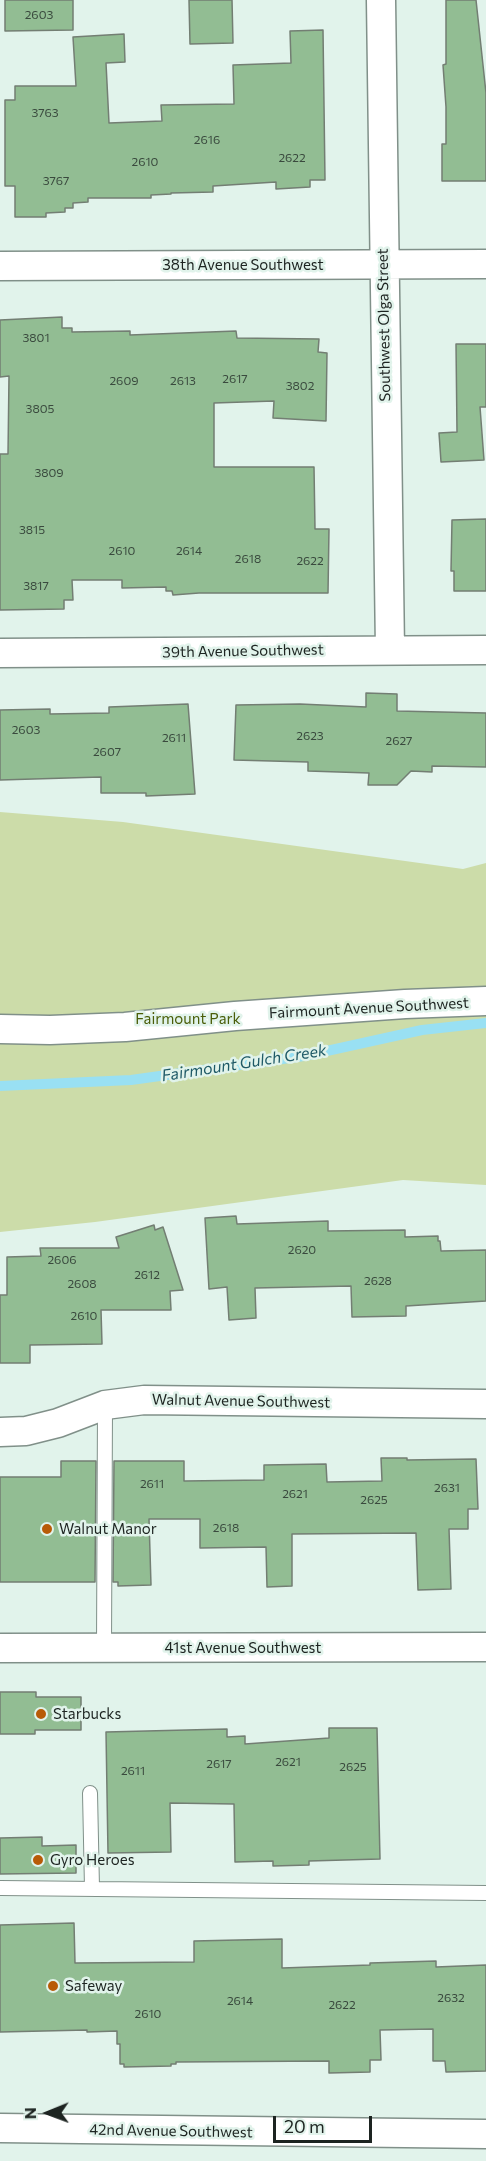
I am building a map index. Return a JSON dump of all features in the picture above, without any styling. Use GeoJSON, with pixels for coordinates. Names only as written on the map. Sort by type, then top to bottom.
{"type":"FeatureCollection","features":[{"type":"Feature","properties":{"kind":"street","name":"Southwest Olga Street"},"geometry":{"type":"LineString","coordinates":[[381,0],[390,650]]}},
{"type":"Feature","properties":{"kind":"street","name":"38th Avenue Southwest"},"geometry":{"type":"LineString","coordinates":[[0,266],[486,264]]}},
{"type":"Feature","properties":{"kind":"street","name":"39th Avenue Southwest"},"geometry":{"type":"LineString","coordinates":[[0,653],[486,650]]}},
{"type":"Feature","properties":{"kind":"street","name":"Fairmount Avenue Southwest"},"geometry":{"type":"LineString","coordinates":[[0,1029],[125,1027],[234,1016],[405,1004],[486,1001]]}},
{"type":"Feature","properties":{"kind":"street","name":"Walnut Avenue Southwest"},"geometry":{"type":"LineString","coordinates":[[0,1432],[26,1431],[58,1423],[105,1405],[144,1400],[486,1404]]}},
{"type":"Feature","properties":{"kind":"street","name":"41st Avenue Southwest"},"geometry":{"type":"LineString","coordinates":[[0,1648],[486,1647]]}},
{"type":"Feature","properties":{"kind":"street","name":"42nd Avenue Southwest"},"geometry":{"type":"LineString","coordinates":[[0,2128],[486,2134]]}},
{"type":"Feature","properties":{"kind":"lane"},"geometry":{"type":"LineString","coordinates":[[104,1648],[105,1405]]}},
{"type":"Feature","properties":{"kind":"lane"},"geometry":{"type":"LineString","coordinates":[[90,1793],[92,1888]]}},
{"type":"Feature","properties":{"kind":"lane"},"geometry":{"type":"LineString","coordinates":[[0,1888],[486,1893]]}},
{"type":"Feature","properties":{"kind":"green space","name":"Fairmount Park"},"geometry":{"type":"Polygon","coordinates":[[[0,812],[123,822],[463,869],[486,863],[486,1185],[403,1180],[95,1222],[0,1232],[0,812]]]}},
{"type":"Feature","properties":{"kind":"building"},"geometry":{"type":"Polygon","coordinates":[[[5,0],[73,0],[73,30],[5,31],[5,0]]]}},
{"type":"Feature","properties":{"kind":"building"},"geometry":{"type":"Polygon","coordinates":[[[189,0],[232,0],[233,43],[190,44],[189,0]]]}},
{"type":"Feature","properties":{"kind":"building"},"geometry":{"type":"Polygon","coordinates":[[[446,0],[476,0],[486,93],[486,181],[442,181],[442,144],[446,144],[443,65],[446,64],[446,0]]]}},
{"type":"Feature","properties":{"kind":"building"},"geometry":{"type":"Polygon","coordinates":[[[323,30],[325,180],[310,180],[310,187],[276,189],[276,182],[213,186],[213,192],[171,193],[151,195],[151,198],[88,198],[88,202],[73,203],[73,208],[65,208],[65,212],[46,213],[46,217],[15,217],[15,186],[5,186],[5,100],[15,100],[15,86],[76,86],[73,37],[124,34],[125,62],[106,63],[109,123],[162,121],[161,105],[234,104],[233,65],[291,63],[290,31],[323,30]]]}},
{"type":"Feature","properties":{"kind":"building"},"geometry":{"type":"Polygon","coordinates":[[[62,317],[62,328],[72,328],[72,332],[130,331],[130,335],[236,331],[237,338],[319,339],[318,352],[327,353],[326,421],[273,418],[274,401],[214,403],[214,467],[314,467],[315,529],[329,529],[328,593],[173,595],[172,591],[166,591],[166,587],[122,588],[122,580],[72,580],[73,600],[64,600],[64,609],[0,610],[0,454],[8,454],[9,376],[0,377],[0,320],[62,317]]]}},
{"type":"Feature","properties":{"kind":"building"},"geometry":{"type":"Polygon","coordinates":[[[456,344],[486,344],[486,407],[480,407],[484,460],[441,462],[439,433],[457,432],[456,344]]]}},
{"type":"Feature","properties":{"kind":"building"},"geometry":{"type":"Polygon","coordinates":[[[486,519],[486,591],[454,591],[454,571],[451,571],[452,520],[486,519]]]}},
{"type":"Feature","properties":{"kind":"building"},"geometry":{"type":"Polygon","coordinates":[[[366,693],[397,694],[397,711],[486,713],[486,767],[432,766],[432,772],[411,771],[397,785],[368,785],[369,773],[308,771],[308,762],[234,760],[236,705],[300,704],[366,707],[366,693]]]}},
{"type":"Feature","properties":{"kind":"building"},"geometry":{"type":"Polygon","coordinates":[[[188,704],[195,794],[146,796],[146,793],[101,793],[101,777],[0,780],[0,710],[50,709],[50,714],[109,713],[109,707],[188,704]]]}},
{"type":"Feature","properties":{"kind":"building"},"geometry":{"type":"Polygon","coordinates":[[[236,1216],[237,1224],[328,1221],[328,1231],[405,1230],[405,1237],[438,1236],[441,1251],[486,1250],[486,1301],[406,1306],[406,1316],[352,1317],[351,1286],[255,1288],[256,1318],[229,1320],[227,1287],[209,1289],[205,1218],[236,1216]]]}},
{"type":"Feature","properties":{"kind":"building"},"geometry":{"type":"Polygon","coordinates":[[[154,1225],[155,1230],[163,1227],[183,1290],[170,1291],[171,1310],[101,1310],[102,1344],[30,1345],[30,1363],[0,1363],[0,1295],[7,1295],[7,1257],[41,1256],[40,1248],[119,1248],[116,1237],[154,1225]]]}},
{"type":"Feature","properties":{"kind":"building"},"geometry":{"type":"Polygon","coordinates":[[[381,1458],[476,1459],[478,1509],[468,1509],[468,1529],[449,1529],[451,1589],[418,1590],[416,1533],[292,1534],[292,1586],[267,1587],[266,1547],[200,1548],[200,1519],[149,1519],[151,1585],[118,1586],[118,1582],[113,1582],[114,1461],[184,1461],[184,1481],[264,1480],[264,1465],[326,1464],[327,1482],[382,1481],[381,1458]]]}},
{"type":"Feature","properties":{"kind":"building","name":"Walnut Manor"},"geometry":{"type":"Polygon","coordinates":[[[61,1461],[96,1461],[95,1582],[0,1582],[0,1477],[61,1477],[61,1461]]]}},
{"type":"Feature","properties":{"kind":"building","name":"Starbucks"},"geometry":{"type":"Polygon","coordinates":[[[0,1692],[36,1692],[36,1697],[81,1697],[81,1730],[35,1730],[35,1734],[0,1734],[0,1692]]]}},
{"type":"Feature","properties":{"kind":"building"},"geometry":{"type":"Polygon","coordinates":[[[329,1728],[377,1728],[380,1859],[309,1861],[309,1865],[273,1866],[273,1861],[235,1862],[234,1804],[170,1803],[171,1852],[108,1853],[106,1732],[227,1729],[227,1737],[245,1736],[245,1744],[329,1738],[329,1728]]]}},
{"type":"Feature","properties":{"kind":"building","name":"Gyro Heroes"},"geometry":{"type":"Polygon","coordinates":[[[42,1837],[42,1846],[76,1845],[76,1873],[0,1874],[0,1838],[42,1837]]]}},
{"type":"Feature","properties":{"kind":"building"},"geometry":{"type":"Polygon","coordinates":[[[74,1923],[75,1963],[194,1962],[194,1941],[282,1939],[282,1968],[436,1961],[436,1967],[486,1965],[486,2071],[446,2072],[445,2061],[433,2061],[433,2029],[380,2030],[381,2060],[370,2060],[370,2072],[329,2073],[329,2061],[176,2062],[171,2066],[124,2067],[124,2064],[120,2064],[120,2044],[117,2044],[117,2031],[0,2032],[0,1925],[74,1923]]]}},
{"type":"Feature","properties":{"kind":"waterway","name":"Fairmount Gulch Creek"},"geometry":{"type":"LineString","coordinates":[[0,1086],[131,1080],[304,1056],[422,1030],[486,1023]]}},
{"type":"Feature","properties":{"kind":"place","name":"Walnut Manor"},"geometry":{"type":"Point","coordinates":[47,1529]}},
{"type":"Feature","properties":{"kind":"place","name":"Starbucks"},"geometry":{"type":"Point","coordinates":[41,1714]}},
{"type":"Feature","properties":{"kind":"place","name":"Gyro Heroes"},"geometry":{"type":"Point","coordinates":[38,1860]}},
{"type":"Feature","properties":{"kind":"place","name":"Safeway"},"geometry":{"type":"Point","coordinates":[53,1986]}}]}
